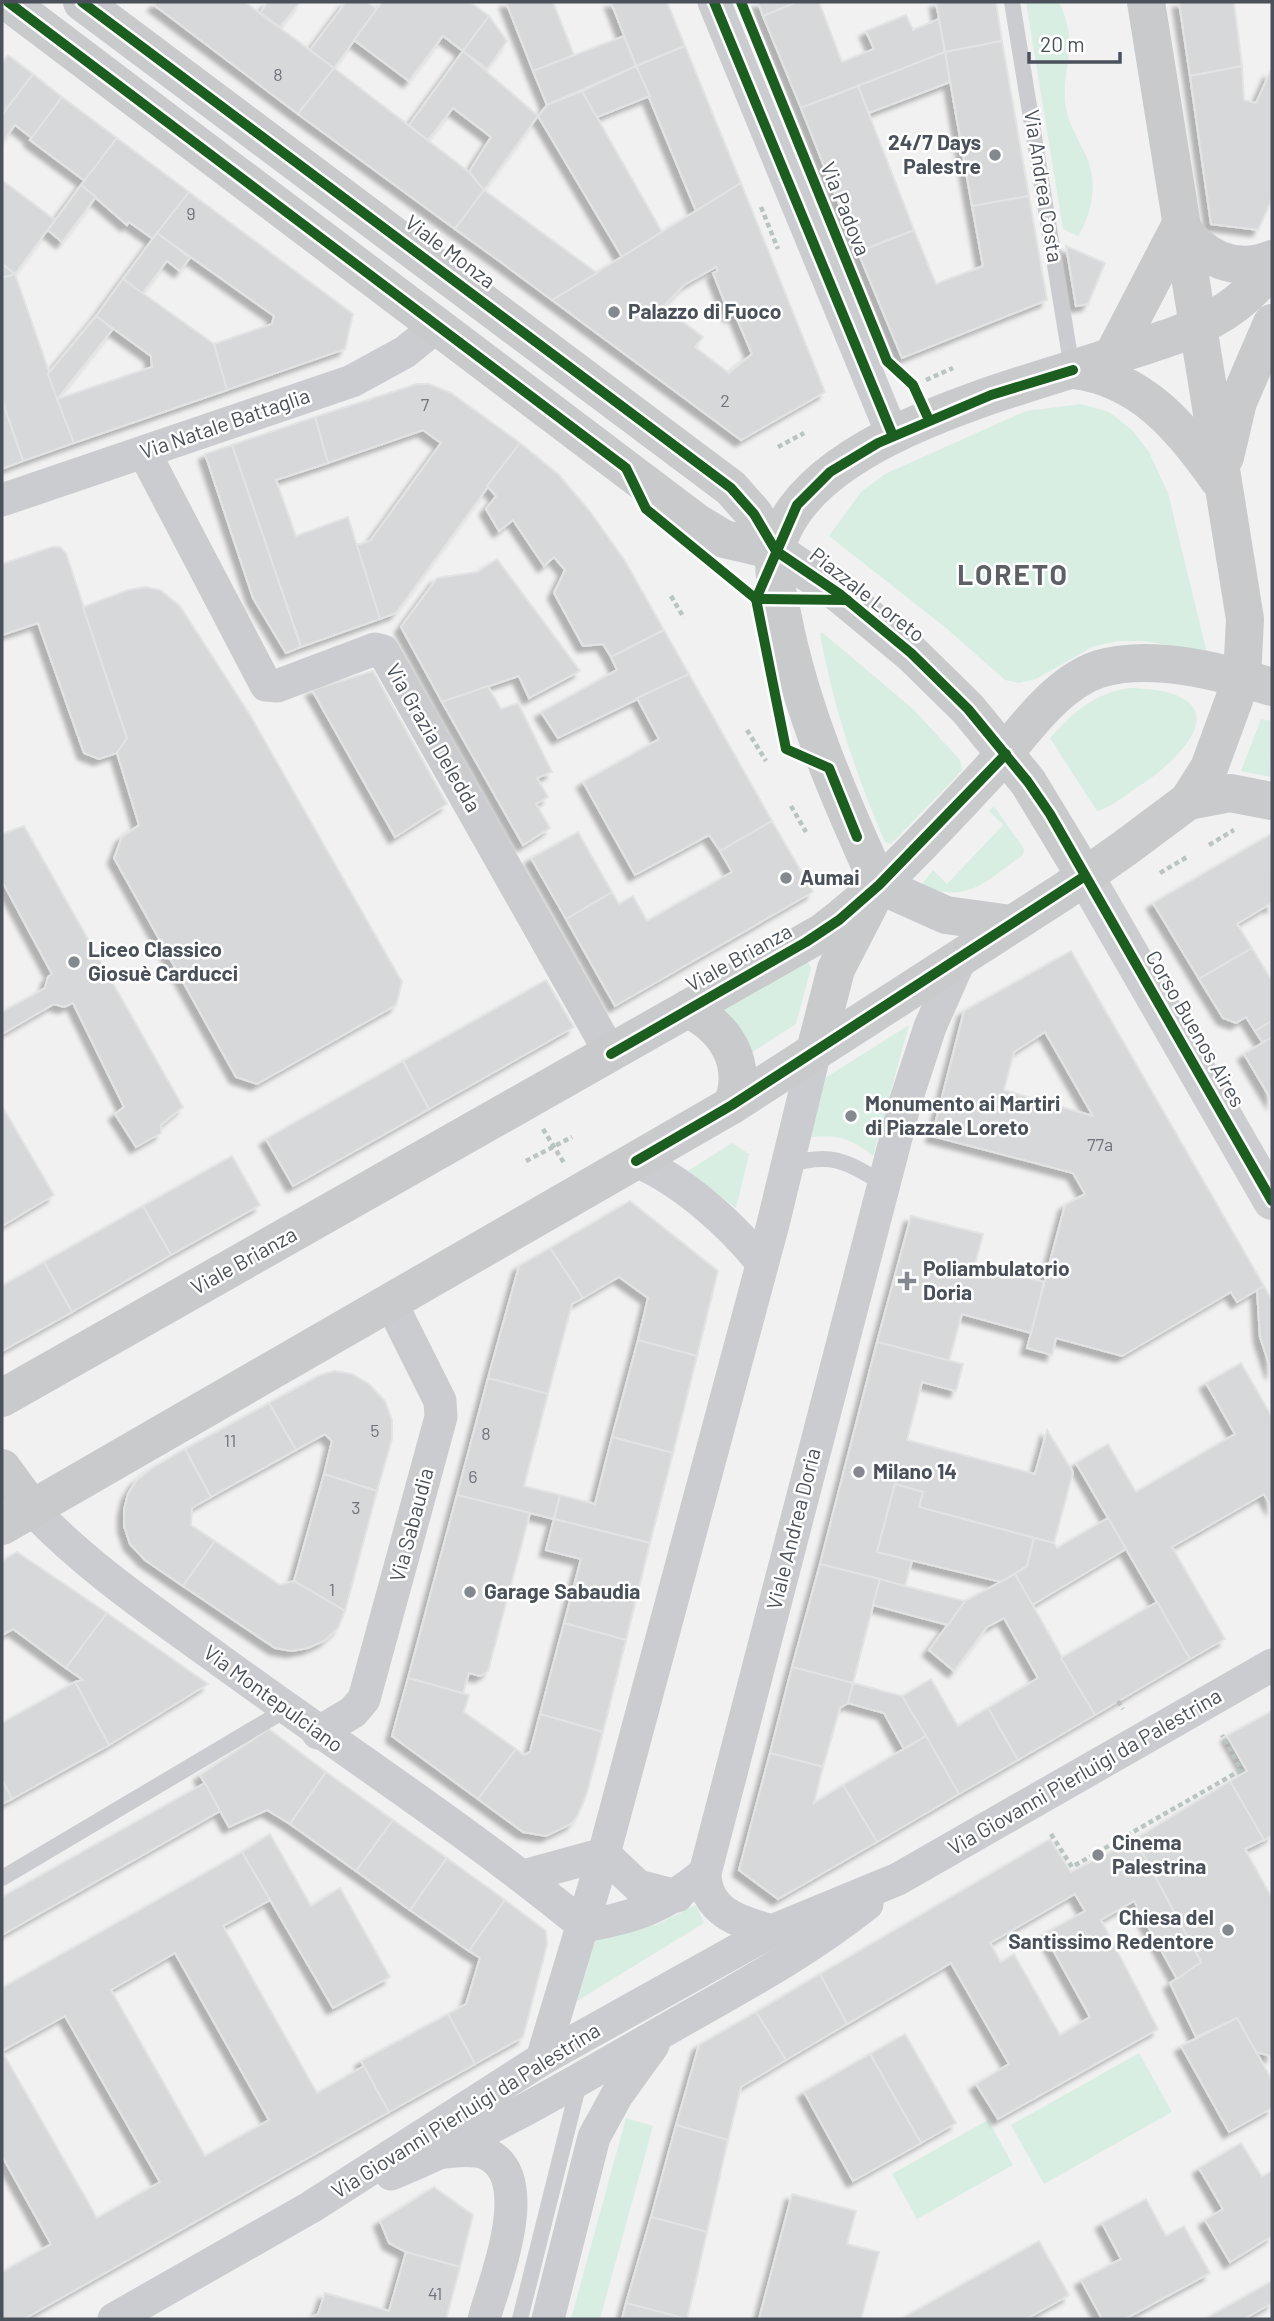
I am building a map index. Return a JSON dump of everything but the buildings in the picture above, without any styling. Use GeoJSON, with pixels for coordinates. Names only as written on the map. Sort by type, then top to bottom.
{"type":"FeatureCollection","features":[{"type":"Feature","properties":{"kind":"main road"},"geometry":{"type":"LineString","coordinates":[[8,2],[709,531],[733,541],[776,551]]}},
{"type":"Feature","properties":{"kind":"main road","name":"Viale Monza"},"geometry":{"type":"LineString","coordinates":[[82,2],[600,388],[736,493],[754,514],[776,551]]}},
{"type":"Feature","properties":{"kind":"main road"},"geometry":{"type":"LineString","coordinates":[[1146,2],[1180,226],[1199,327],[1234,308],[1272,266]]}},
{"type":"Feature","properties":{"kind":"main road"},"geometry":{"type":"LineString","coordinates":[[1180,226],[1195,246],[1216,259],[1250,265],[1272,259]]}},
{"type":"Feature","properties":{"kind":"main road"},"geometry":{"type":"LineString","coordinates":[[1112,357],[1180,226]]}},
{"type":"Feature","properties":{"kind":"main road"},"geometry":{"type":"LineString","coordinates":[[1221,484],[1233,419],[1272,323]]}},
{"type":"Feature","properties":{"kind":"main road","name":"Piazzale Loreto"},"geometry":{"type":"LineString","coordinates":[[815,1051],[1085,876],[1188,801],[1257,682],[1246,638],[1244,600],[1221,484],[1199,327],[991,395],[892,436],[843,463],[808,492],[792,513],[776,551],[779,599],[797,682],[810,720],[880,886]]}},
{"type":"Feature","properties":{"kind":"main road","name":"Piazzale Loreto"},"geometry":{"type":"LineString","coordinates":[[1073,370],[1108,377],[1149,400],[1175,424],[1221,484]]}},
{"type":"Feature","properties":{"kind":"main road"},"geometry":{"type":"LineString","coordinates":[[572,427],[600,388]]}},
{"type":"Feature","properties":{"kind":"main road"},"geometry":{"type":"LineString","coordinates":[[736,493],[759,499],[808,492]]}},
{"type":"Feature","properties":{"kind":"main road","name":"Piazzale Loreto"},"geometry":{"type":"LineString","coordinates":[[776,551],[841,595],[911,653],[968,709],[1006,754],[1050,814],[1085,876]]}},
{"type":"Feature","properties":{"kind":"main road"},"geometry":{"type":"LineString","coordinates":[[2,1468],[17,1518],[732,1105],[815,1051],[836,969],[880,886],[1062,693],[1083,676],[1102,668],[1128,664],[1161,666],[1257,682]]}},
{"type":"Feature","properties":{"kind":"main road"},"geometry":{"type":"LineString","coordinates":[[1188,801],[1230,793],[1272,801]]}},
{"type":"Feature","properties":{"kind":"main road","name":"Corso Buenos Aires"},"geometry":{"type":"LineString","coordinates":[[1085,876],[1272,1200]]}},
{"type":"Feature","properties":{"kind":"main road"},"geometry":{"type":"LineString","coordinates":[[880,886],[946,915],[1011,924]]}},
{"type":"Feature","properties":{"kind":"main road","name":"Viale Brianza"},"geometry":{"type":"LineString","coordinates":[[2,1398],[823,932],[880,886]]}},
{"type":"Feature","properties":{"kind":"main road"},"geometry":{"type":"LineString","coordinates":[[688,1009],[705,1018],[730,1045],[738,1078],[732,1105]]}},
{"type":"Feature","properties":{"kind":"street","name":"Via Padova"},"geometry":{"type":"LineString","coordinates":[[714,2],[892,436]]}},
{"type":"Feature","properties":{"kind":"street","name":"Via Natale Battaglia"},"geometry":{"type":"LineString","coordinates":[[2,500],[352,381],[405,352],[437,326]]}},
{"type":"Feature","properties":{"kind":"street","name":"Via Grazia Deledda"},"geometry":{"type":"LineString","coordinates":[[144,452],[266,685],[277,686],[374,649],[383,651],[611,1054]]}},
{"type":"Feature","properties":{"kind":"street","name":"Viale Andrea Doria"},"geometry":{"type":"LineString","coordinates":[[705,1873],[921,1051],[961,957]]}},
{"type":"Feature","properties":{"kind":"street"},"geometry":{"type":"LineString","coordinates":[[542,2059],[604,1854],[788,1165],[815,1051]]}},
{"type":"Feature","properties":{"kind":"street"},"geometry":{"type":"LineString","coordinates":[[636,1161],[660,1171],[670,1179],[742,1238],[762,1263]]}},
{"type":"Feature","properties":{"kind":"street","name":"Via Sabaudia"},"geometry":{"type":"LineString","coordinates":[[318,1732],[353,1712],[364,1699],[441,1417],[440,1401],[391,1303]]}},
{"type":"Feature","properties":{"kind":"street","name":"Via Montepulciano"},"geometry":{"type":"LineString","coordinates":[[17,1518],[100,1573],[318,1732],[524,1876],[584,1926]]}},
{"type":"Feature","properties":{"kind":"street","name":"Via Giovanni Pierluigi da Palestrina"},"geometry":{"type":"LineString","coordinates":[[312,2207],[444,2152],[580,2081],[808,1948],[898,1880],[1272,1665]]}},
{"type":"Feature","properties":{"kind":"street"},"geometry":{"type":"LineString","coordinates":[[524,1876],[604,1854]]}},
{"type":"Feature","properties":{"kind":"street"},"geometry":{"type":"LineString","coordinates":[[604,1854],[638,1886],[677,1896]]}},
{"type":"Feature","properties":{"kind":"street"},"geometry":{"type":"LineString","coordinates":[[584,1926],[634,1916],[677,1896],[705,1873],[710,1899],[722,1912],[772,1931]]}},
{"type":"Feature","properties":{"kind":"street","name":"Via Giovanni Pierluigi da Palestrina"},"geometry":{"type":"LineString","coordinates":[[114,2319],[312,2207],[542,2059],[772,1931],[898,1880]]}},
{"type":"Feature","properties":{"kind":"street","name":"Via Giovanni Pierluigi da Palestrina"},"geometry":{"type":"LineString","coordinates":[[580,2081],[603,2041],[622,2016]]}},
{"type":"Feature","properties":{"kind":"street"},"geometry":{"type":"LineString","coordinates":[[548,2319],[594,2137],[637,2064],[666,2029]]}},
{"type":"Feature","properties":{"kind":"street"},"geometry":{"type":"LineString","coordinates":[[444,2152],[471,2150],[487,2154],[504,2168],[510,2185],[512,2214],[484,2319]]}},
{"type":"Feature","properties":{"kind":"lane","name":"Via Andrea Costa"},"geometry":{"type":"LineString","coordinates":[[1012,2],[1073,370]]}},
{"type":"Feature","properties":{"kind":"lane"},"geometry":{"type":"LineString","coordinates":[[788,1165],[814,1157],[848,1163],[884,1184]]}},
{"type":"Feature","properties":{"kind":"lane"},"geometry":{"type":"LineString","coordinates":[[2,1878],[287,1709]]}},
{"type":"Feature","properties":{"kind":"lane"},"geometry":{"type":"LineString","coordinates":[[520,2319],[569,2116],[580,2081]]}},
{"type":"Feature","properties":{"kind":"lane"},"geometry":{"type":"LineString","coordinates":[[544,2227],[594,2137]]}},
{"type":"Feature","properties":{"kind":"path"},"geometry":{"type":"LineString","coordinates":[[926,380],[953,369]]}},
{"type":"Feature","properties":{"kind":"path"},"geometry":{"type":"LineString","coordinates":[[778,447],[804,433]]}},
{"type":"Feature","properties":{"kind":"path"},"geometry":{"type":"LineString","coordinates":[[671,596],[684,618]]}},
{"type":"Feature","properties":{"kind":"path"},"geometry":{"type":"LineString","coordinates":[[747,730],[766,761]]}},
{"type":"Feature","properties":{"kind":"path"},"geometry":{"type":"LineString","coordinates":[[791,806],[806,832]]}},
{"type":"Feature","properties":{"kind":"path"},"geometry":{"type":"LineString","coordinates":[[1209,845],[1234,830]]}},
{"type":"Feature","properties":{"kind":"path"},"geometry":{"type":"LineString","coordinates":[[1160,873],[1187,857]]}},
{"type":"Feature","properties":{"kind":"path"},"geometry":{"type":"LineString","coordinates":[[537,1118],[565,1166]]}},
{"type":"Feature","properties":{"kind":"path"},"geometry":{"type":"LineString","coordinates":[[526,1161],[572,1137]]}},
{"type":"Feature","properties":{"kind":"path"},"geometry":{"type":"LineString","coordinates":[[1118,1701],[1123,1709]]}},
{"type":"Feature","properties":{"kind":"path"},"geometry":{"type":"LineString","coordinates":[[1051,1834],[1072,1867],[1205,1791],[1241,1770],[1222,1735]]}},
{"type":"Feature","properties":{"kind":"green space"},"geometry":{"type":"Polygon","coordinates":[[[1026,2],[1059,2],[1069,32],[1065,80],[1067,115],[1087,158],[1093,188],[1090,209],[1078,236],[1063,229],[1026,2]]]}},
{"type":"Feature","properties":{"kind":"green space"},"geometry":{"type":"Polygon","coordinates":[[[1081,404],[1109,412],[1132,430],[1149,452],[1168,493],[1206,649],[1203,652],[1145,641],[1117,641],[1092,647],[1036,679],[1019,683],[1005,680],[946,628],[829,536],[862,491],[885,474],[1026,411],[1081,404]]]}},
{"type":"Feature","properties":{"kind":"green space"},"geometry":{"type":"Polygon","coordinates":[[[823,633],[914,710],[960,760],[962,770],[891,844],[885,842],[846,740],[825,661],[820,634],[823,633]]]}},
{"type":"Feature","properties":{"kind":"green space"},"geometry":{"type":"Polygon","coordinates":[[[1129,688],[1176,695],[1194,708],[1197,720],[1184,747],[1160,771],[1108,807],[1097,811],[1050,738],[1085,706],[1105,695],[1129,688]]]}},
{"type":"Feature","properties":{"kind":"green space"},"geometry":{"type":"Polygon","coordinates":[[[1261,719],[1272,721],[1270,777],[1241,771],[1261,719]]]}},
{"type":"Feature","properties":{"kind":"green space"},"geometry":{"type":"Polygon","coordinates":[[[994,806],[1024,849],[1023,855],[987,881],[964,891],[951,893],[922,884],[933,870],[947,884],[1003,825],[989,811],[994,806]]]}},
{"type":"Feature","properties":{"kind":"green space"},"geometry":{"type":"Polygon","coordinates":[[[808,962],[811,968],[796,1024],[743,1058],[716,1011],[808,962]]]}},
{"type":"Feature","properties":{"kind":"green space"},"geometry":{"type":"Polygon","coordinates":[[[909,1025],[873,1156],[858,1145],[843,1139],[808,1138],[822,1080],[909,1025]]]}},
{"type":"Feature","properties":{"kind":"green space"},"geometry":{"type":"Polygon","coordinates":[[[732,1143],[749,1154],[736,1208],[688,1171],[732,1143]]]}},
{"type":"Feature","properties":{"kind":"green space"},"geometry":{"type":"Polygon","coordinates":[[[696,1905],[704,1923],[577,2001],[598,1931],[656,1925],[696,1905]]]}},
{"type":"Feature","properties":{"kind":"green space"},"geometry":{"type":"Polygon","coordinates":[[[1139,2053],[1172,2112],[1044,2184],[1011,2125],[1139,2053]]]}},
{"type":"Feature","properties":{"kind":"green space"},"geometry":{"type":"Polygon","coordinates":[[[626,2118],[653,2126],[600,2319],[571,2319],[626,2118]]]}},
{"type":"Feature","properties":{"kind":"green space"},"geometry":{"type":"Polygon","coordinates":[[[988,2120],[1013,2165],[917,2219],[892,2174],[988,2120]]]}},
{"type":"Feature","properties":{"kind":"cycle path"},"geometry":{"type":"LineString","coordinates":[[8,2],[626,468],[646,509],[756,599],[847,600]]}},
{"type":"Feature","properties":{"kind":"cycle path"},"geometry":{"type":"LineString","coordinates":[[82,2],[731,488],[754,514],[776,551],[841,595],[911,653],[968,709],[1028,782],[1050,814],[1272,1201]]}},
{"type":"Feature","properties":{"kind":"cycle path"},"geometry":{"type":"LineString","coordinates":[[714,2],[893,436]]}},
{"type":"Feature","properties":{"kind":"cycle path"},"geometry":{"type":"LineString","coordinates":[[741,2],[887,361],[913,385],[929,420]]}},
{"type":"Feature","properties":{"kind":"cycle path"},"geometry":{"type":"LineString","coordinates":[[857,837],[829,768],[786,749],[756,599],[797,505],[830,472],[878,443],[991,395],[1073,370]]}},
{"type":"Feature","properties":{"kind":"cycle path"},"geometry":{"type":"LineString","coordinates":[[611,1054],[806,942],[839,920],[879,885],[1006,754]]}},
{"type":"Feature","properties":{"kind":"cycle path"},"geometry":{"type":"LineString","coordinates":[[636,1161],[732,1105],[1085,876]]}},
{"type":"Feature","properties":{"kind":"place","name":"24/7 Days Palestre"},"geometry":{"type":"Point","coordinates":[995,155]}},
{"type":"Feature","properties":{"kind":"place","name":"Palazzo di Fuoco"},"geometry":{"type":"Point","coordinates":[614,312]}},
{"type":"Feature","properties":{"kind":"place","name":"Aumai"},"geometry":{"type":"Point","coordinates":[786,878]}},
{"type":"Feature","properties":{"kind":"place","name":"Liceo Classico Giosuè Carducci"},"geometry":{"type":"Point","coordinates":[74,962]}},
{"type":"Feature","properties":{"kind":"place","name":"Monumento ai Martiri di Piazzale Loreto"},"geometry":{"type":"Point","coordinates":[851,1116]}},
{"type":"Feature","properties":{"kind":"place","name":"Poliambulatorio Doria"},"geometry":{"type":"Point","coordinates":[907,1281]}},
{"type":"Feature","properties":{"kind":"place","name":"Milano 14"},"geometry":{"type":"Point","coordinates":[859,1472]}},
{"type":"Feature","properties":{"kind":"place","name":"Garage Sabaudia"},"geometry":{"type":"Point","coordinates":[470,1592]}},
{"type":"Feature","properties":{"kind":"place","name":"Cinema Palestrina"},"geometry":{"type":"Point","coordinates":[1098,1855]}},
{"type":"Feature","properties":{"kind":"place","name":"Chiesa del Santissimo Redentore"},"geometry":{"type":"Point","coordinates":[1228,1930]}},
{"type":"Feature","properties":{"kind":"district","name":"LORETO"},"geometry":{"type":"Point","coordinates":[1013,575]}}]}
